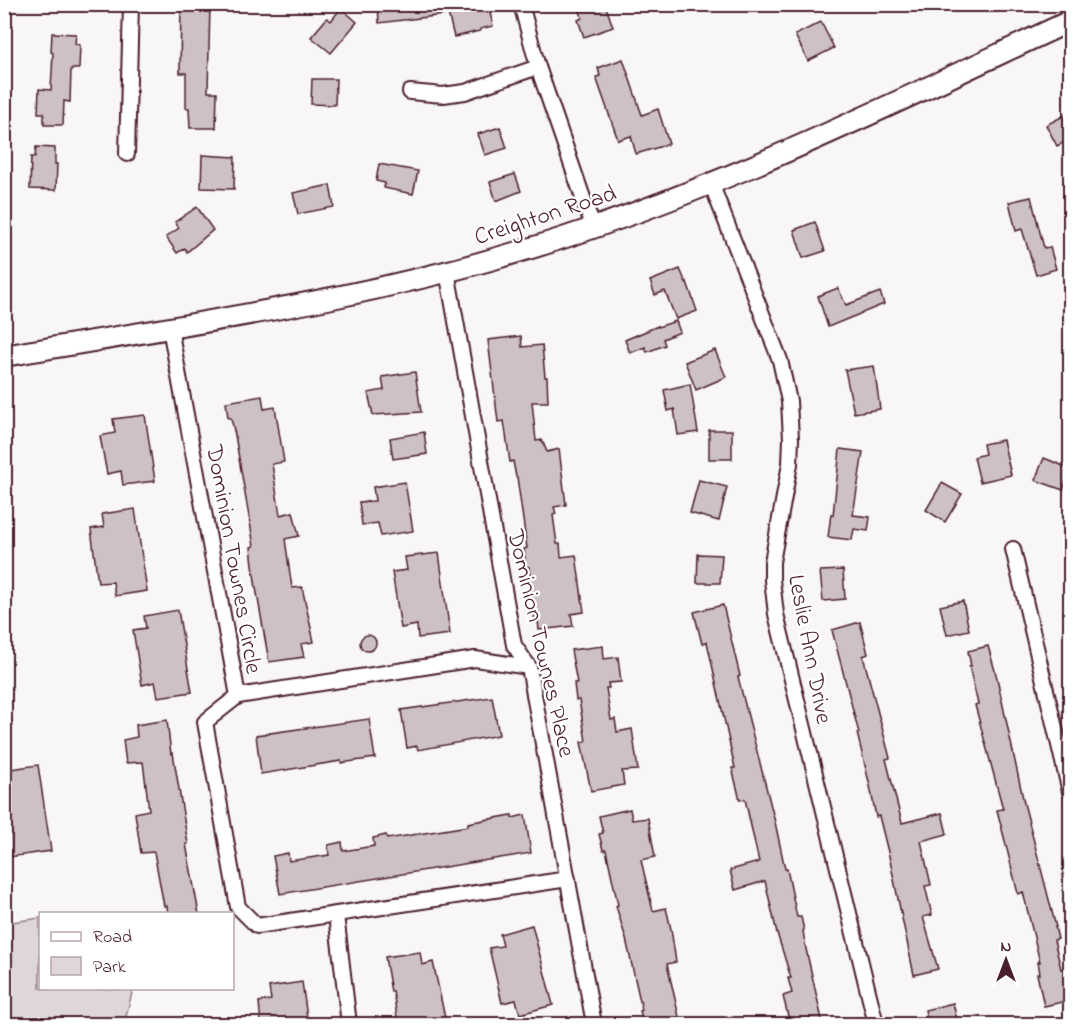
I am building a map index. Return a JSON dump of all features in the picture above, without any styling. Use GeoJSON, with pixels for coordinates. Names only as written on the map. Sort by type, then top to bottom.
{"type":"FeatureCollection","features":[{"type":"Feature","properties":{"kind":"main road","name":"Creighton Road"},"geometry":{"type":"LineString","coordinates":[[4,356],[295,306],[401,283],[593,227],[711,183],[854,121],[1071,21]]}},
{"type":"Feature","properties":{"kind":"street"},"geometry":{"type":"LineString","coordinates":[[127,154],[131,4]]}},
{"type":"Feature","properties":{"kind":"street"},"geometry":{"type":"LineString","coordinates":[[521,4],[538,67],[593,227]]}},
{"type":"Feature","properties":{"kind":"street"},"geometry":{"type":"LineString","coordinates":[[410,92],[444,95],[465,92],[538,67]]}},
{"type":"Feature","properties":{"kind":"street","name":"Leslie Ann Drive"},"geometry":{"type":"LineString","coordinates":[[711,183],[780,360],[789,401],[790,464],[772,562],[776,614],[876,1024]]}},
{"type":"Feature","properties":{"kind":"street","name":"Dominion Townes Place"},"geometry":{"type":"LineString","coordinates":[[447,271],[514,645],[529,667],[594,1024]]}},
{"type":"Feature","properties":{"kind":"street","name":"Dominion Townes Circle"},"geometry":{"type":"LineString","coordinates":[[170,328],[238,696],[205,722],[238,907],[257,926],[568,879]]}},
{"type":"Feature","properties":{"kind":"street"},"geometry":{"type":"LineString","coordinates":[[1013,549],[1071,792]]}},
{"type":"Feature","properties":{"kind":"street"},"geometry":{"type":"LineString","coordinates":[[238,696],[475,659],[529,667]]}},
{"type":"Feature","properties":{"kind":"street"},"geometry":{"type":"LineString","coordinates":[[336,915],[349,1024]]}},
{"type":"Feature","properties":{"kind":"green space"},"geometry":{"type":"Polygon","coordinates":[[[39,918],[39,990],[133,990],[124,1024],[5,1024],[5,923],[39,918]]]}},
{"type":"Feature","properties":{"kind":"building"},"geometry":{"type":"Polygon","coordinates":[[[181,4],[210,4],[208,92],[217,92],[216,128],[190,128],[189,108],[186,108],[186,73],[180,73],[181,4]]]}},
{"type":"Feature","properties":{"kind":"building"},"geometry":{"type":"Polygon","coordinates":[[[378,4],[443,4],[444,15],[379,23],[378,4]]]}},
{"type":"Feature","properties":{"kind":"building"},"geometry":{"type":"Polygon","coordinates":[[[578,4],[605,4],[613,27],[584,37],[578,20],[582,18],[578,4]]]}},
{"type":"Feature","properties":{"kind":"building"},"geometry":{"type":"Polygon","coordinates":[[[474,7],[475,11],[489,8],[493,26],[454,37],[448,13],[474,7]]]}},
{"type":"Feature","properties":{"kind":"building"},"geometry":{"type":"Polygon","coordinates":[[[341,8],[357,22],[331,53],[311,37],[327,18],[331,21],[341,8]]]}},
{"type":"Feature","properties":{"kind":"building"},"geometry":{"type":"Polygon","coordinates":[[[821,22],[834,48],[808,61],[795,35],[821,22]]]}},
{"type":"Feature","properties":{"kind":"building"},"geometry":{"type":"Polygon","coordinates":[[[52,33],[76,34],[75,44],[80,45],[79,69],[71,69],[70,102],[64,101],[63,125],[44,125],[44,113],[38,113],[39,89],[51,90],[52,33]]]}},
{"type":"Feature","properties":{"kind":"building"},"geometry":{"type":"Polygon","coordinates":[[[623,59],[642,115],[658,109],[669,144],[636,154],[631,136],[618,140],[596,77],[600,76],[598,68],[623,59]]]}},
{"type":"Feature","properties":{"kind":"building"},"geometry":{"type":"Polygon","coordinates":[[[312,79],[336,79],[335,105],[311,104],[312,79]]]}},
{"type":"Feature","properties":{"kind":"building"},"geometry":{"type":"Polygon","coordinates":[[[1071,112],[1071,139],[1057,146],[1046,125],[1071,112]]]}},
{"type":"Feature","properties":{"kind":"building"},"geometry":{"type":"Polygon","coordinates":[[[500,127],[507,148],[485,155],[478,134],[500,127]]]}},
{"type":"Feature","properties":{"kind":"building"},"geometry":{"type":"Polygon","coordinates":[[[36,147],[55,148],[56,190],[30,189],[31,157],[35,157],[36,147]]]}},
{"type":"Feature","properties":{"kind":"building"},"geometry":{"type":"Polygon","coordinates":[[[202,155],[235,157],[234,189],[201,188],[202,155]]]}},
{"type":"Feature","properties":{"kind":"building"},"geometry":{"type":"Polygon","coordinates":[[[379,164],[418,171],[413,194],[384,188],[385,183],[376,181],[379,164]]]}},
{"type":"Feature","properties":{"kind":"building"},"geometry":{"type":"Polygon","coordinates":[[[515,174],[521,191],[496,201],[490,182],[515,174]]]}},
{"type":"Feature","properties":{"kind":"building"},"geometry":{"type":"Polygon","coordinates":[[[330,185],[334,207],[298,214],[293,193],[330,185]]]}},
{"type":"Feature","properties":{"kind":"building"},"geometry":{"type":"Polygon","coordinates":[[[1031,197],[1044,248],[1050,247],[1056,269],[1036,275],[1022,229],[1016,231],[1009,202],[1031,197]]]}},
{"type":"Feature","properties":{"kind":"building"},"geometry":{"type":"Polygon","coordinates":[[[197,207],[213,230],[187,252],[185,248],[177,253],[166,237],[179,228],[175,222],[197,207]]]}},
{"type":"Feature","properties":{"kind":"building"},"geometry":{"type":"Polygon","coordinates":[[[815,222],[825,251],[803,258],[794,230],[815,222]]]}},
{"type":"Feature","properties":{"kind":"building"},"geometry":{"type":"Polygon","coordinates":[[[680,269],[697,311],[676,319],[665,291],[655,295],[650,281],[680,269]]]}},
{"type":"Feature","properties":{"kind":"building"},"geometry":{"type":"Polygon","coordinates":[[[838,288],[846,305],[880,292],[884,304],[828,327],[818,296],[838,288]]]}},
{"type":"Feature","properties":{"kind":"building"},"geometry":{"type":"Polygon","coordinates":[[[676,321],[680,332],[663,339],[665,345],[647,352],[645,347],[630,353],[625,340],[676,321]]]}},
{"type":"Feature","properties":{"kind":"building"},"geometry":{"type":"Polygon","coordinates":[[[521,336],[522,347],[542,345],[548,402],[532,402],[536,441],[542,440],[547,452],[559,449],[566,505],[554,507],[557,544],[560,544],[561,557],[576,555],[584,612],[571,614],[573,626],[539,630],[538,621],[535,622],[529,567],[526,567],[524,549],[527,548],[517,477],[513,461],[510,462],[504,421],[498,422],[488,340],[521,336]]]}},
{"type":"Feature","properties":{"kind":"building"},"geometry":{"type":"Polygon","coordinates":[[[715,350],[726,377],[696,390],[685,362],[715,350]]]}},
{"type":"Feature","properties":{"kind":"building"},"geometry":{"type":"Polygon","coordinates":[[[874,366],[880,409],[854,413],[845,370],[874,366]]]}},
{"type":"Feature","properties":{"kind":"building"},"geometry":{"type":"Polygon","coordinates":[[[415,372],[421,412],[373,415],[368,393],[384,390],[382,377],[415,372]]]}},
{"type":"Feature","properties":{"kind":"building"},"geometry":{"type":"Polygon","coordinates":[[[690,384],[698,432],[678,435],[674,409],[668,411],[664,390],[690,384]]]}},
{"type":"Feature","properties":{"kind":"building"},"geometry":{"type":"Polygon","coordinates":[[[262,396],[264,409],[275,407],[284,462],[272,464],[280,515],[293,512],[299,536],[285,539],[292,588],[302,587],[314,642],[301,644],[304,657],[269,662],[255,582],[251,547],[254,546],[235,435],[231,418],[228,418],[226,402],[262,396]]]}},
{"type":"Feature","properties":{"kind":"building"},"geometry":{"type":"Polygon","coordinates":[[[145,415],[155,481],[123,485],[121,471],[107,474],[100,436],[115,433],[113,419],[145,415]]]}},
{"type":"Feature","properties":{"kind":"building"},"geometry":{"type":"Polygon","coordinates":[[[709,430],[732,430],[732,459],[709,459],[709,430]]]}},
{"type":"Feature","properties":{"kind":"building"},"geometry":{"type":"Polygon","coordinates":[[[424,432],[427,454],[393,459],[390,438],[424,432]]]}},
{"type":"Feature","properties":{"kind":"building"},"geometry":{"type":"Polygon","coordinates":[[[1003,440],[1011,475],[980,482],[974,457],[985,454],[983,444],[1003,440]]]}},
{"type":"Feature","properties":{"kind":"building"},"geometry":{"type":"Polygon","coordinates":[[[840,449],[863,452],[853,515],[870,517],[868,531],[854,529],[852,540],[828,537],[831,514],[833,515],[840,449]]]}},
{"type":"Feature","properties":{"kind":"building"},"geometry":{"type":"Polygon","coordinates":[[[1044,458],[1071,469],[1063,490],[1035,480],[1044,458]]]}},
{"type":"Feature","properties":{"kind":"building"},"geometry":{"type":"Polygon","coordinates":[[[699,480],[727,487],[719,521],[690,513],[699,480]]]}},
{"type":"Feature","properties":{"kind":"building"},"geometry":{"type":"Polygon","coordinates":[[[405,482],[413,531],[381,536],[378,523],[362,525],[359,502],[375,501],[373,487],[405,482]]]}},
{"type":"Feature","properties":{"kind":"building"},"geometry":{"type":"Polygon","coordinates":[[[942,483],[962,494],[945,522],[926,510],[942,483]]]}},
{"type":"Feature","properties":{"kind":"building"},"geometry":{"type":"Polygon","coordinates":[[[135,509],[147,591],[115,596],[113,582],[98,583],[91,529],[104,527],[102,514],[135,509]]]}},
{"type":"Feature","properties":{"kind":"building"},"geometry":{"type":"Polygon","coordinates":[[[439,553],[450,634],[418,638],[417,625],[401,628],[392,572],[407,570],[405,557],[439,553]]]}},
{"type":"Feature","properties":{"kind":"building"},"geometry":{"type":"Polygon","coordinates":[[[698,554],[722,555],[720,583],[697,583],[698,554]]]}},
{"type":"Feature","properties":{"kind":"building"},"geometry":{"type":"Polygon","coordinates":[[[843,570],[845,599],[823,601],[820,571],[843,570]]]}},
{"type":"Feature","properties":{"kind":"building"},"geometry":{"type":"Polygon","coordinates":[[[963,601],[969,630],[947,635],[940,606],[963,601]]]}},
{"type":"Feature","properties":{"kind":"building"},"geometry":{"type":"Polygon","coordinates":[[[723,605],[740,676],[738,677],[797,917],[801,917],[823,1024],[790,1024],[783,996],[792,993],[788,978],[791,978],[777,933],[765,881],[735,890],[730,870],[759,862],[745,799],[740,800],[732,768],[735,768],[707,642],[702,644],[694,612],[723,605]]]}},
{"type":"Feature","properties":{"kind":"building"},"geometry":{"type":"Polygon","coordinates":[[[178,610],[192,692],[158,697],[155,682],[142,685],[133,630],[146,628],[144,616],[178,610]]]}},
{"type":"Feature","properties":{"kind":"building"},"geometry":{"type":"Polygon","coordinates":[[[860,622],[868,654],[863,656],[890,758],[886,759],[902,823],[942,813],[947,834],[921,841],[931,885],[925,886],[932,915],[923,917],[938,969],[914,975],[889,856],[879,816],[876,817],[857,733],[859,733],[832,630],[860,622]]]}},
{"type":"Feature","properties":{"kind":"building"},"geometry":{"type":"Polygon","coordinates":[[[368,635],[376,643],[368,651],[360,643],[368,635]]]}},
{"type":"Feature","properties":{"kind":"building"},"geometry":{"type":"Polygon","coordinates":[[[603,646],[604,659],[618,657],[621,682],[608,683],[609,688],[606,688],[611,720],[615,719],[617,732],[632,729],[638,770],[622,771],[624,785],[591,791],[581,742],[586,741],[579,700],[576,700],[574,683],[577,683],[571,650],[603,646]]]}},
{"type":"Feature","properties":{"kind":"building"},"geometry":{"type":"Polygon","coordinates":[[[988,646],[1024,803],[1056,927],[1058,939],[1054,940],[1061,969],[1065,968],[1071,991],[1071,1000],[1044,1006],[1037,974],[1040,974],[1038,962],[1040,962],[1023,892],[1018,894],[997,810],[1003,809],[975,705],[978,704],[968,651],[988,646]]]}},
{"type":"Feature","properties":{"kind":"building"},"geometry":{"type":"Polygon","coordinates":[[[492,697],[499,735],[418,750],[417,746],[407,748],[401,710],[492,697]]]}},
{"type":"Feature","properties":{"kind":"building"},"geometry":{"type":"Polygon","coordinates":[[[369,719],[375,758],[261,774],[256,735],[369,719]]]}},
{"type":"Feature","properties":{"kind":"building"},"geometry":{"type":"Polygon","coordinates":[[[167,720],[199,912],[168,912],[167,906],[164,906],[154,852],[141,853],[135,813],[149,810],[143,762],[126,763],[123,740],[137,737],[136,725],[167,720]]]}},
{"type":"Feature","properties":{"kind":"building"},"geometry":{"type":"Polygon","coordinates":[[[38,765],[51,851],[9,857],[8,852],[4,853],[4,770],[38,765]]]}},
{"type":"Feature","properties":{"kind":"building"},"geometry":{"type":"Polygon","coordinates":[[[630,809],[632,820],[648,818],[655,857],[641,860],[653,911],[666,908],[671,929],[676,962],[667,964],[679,1024],[644,1024],[626,939],[616,906],[618,905],[606,850],[603,850],[599,834],[603,833],[599,816],[630,809]]]}},
{"type":"Feature","properties":{"kind":"building"},"geometry":{"type":"Polygon","coordinates":[[[512,815],[512,818],[525,815],[531,853],[280,894],[273,856],[288,853],[289,861],[329,855],[328,845],[342,842],[343,851],[374,846],[373,838],[386,835],[387,839],[468,826],[468,823],[512,815]]]}},
{"type":"Feature","properties":{"kind":"building"},"geometry":{"type":"Polygon","coordinates":[[[532,925],[553,1005],[520,1014],[516,1000],[502,1003],[489,948],[503,946],[500,934],[532,925]]]}},
{"type":"Feature","properties":{"kind":"building"},"geometry":{"type":"Polygon","coordinates":[[[420,952],[422,965],[433,962],[445,1018],[431,1021],[432,1024],[398,1024],[385,957],[420,952]]]}},
{"type":"Feature","properties":{"kind":"building"},"geometry":{"type":"Polygon","coordinates":[[[302,982],[308,1024],[261,1024],[259,1002],[271,1000],[269,987],[302,982]]]}},
{"type":"Feature","properties":{"kind":"building"},"geometry":{"type":"Polygon","coordinates":[[[953,1003],[958,1024],[928,1024],[925,1010],[953,1003]]]}}]}
